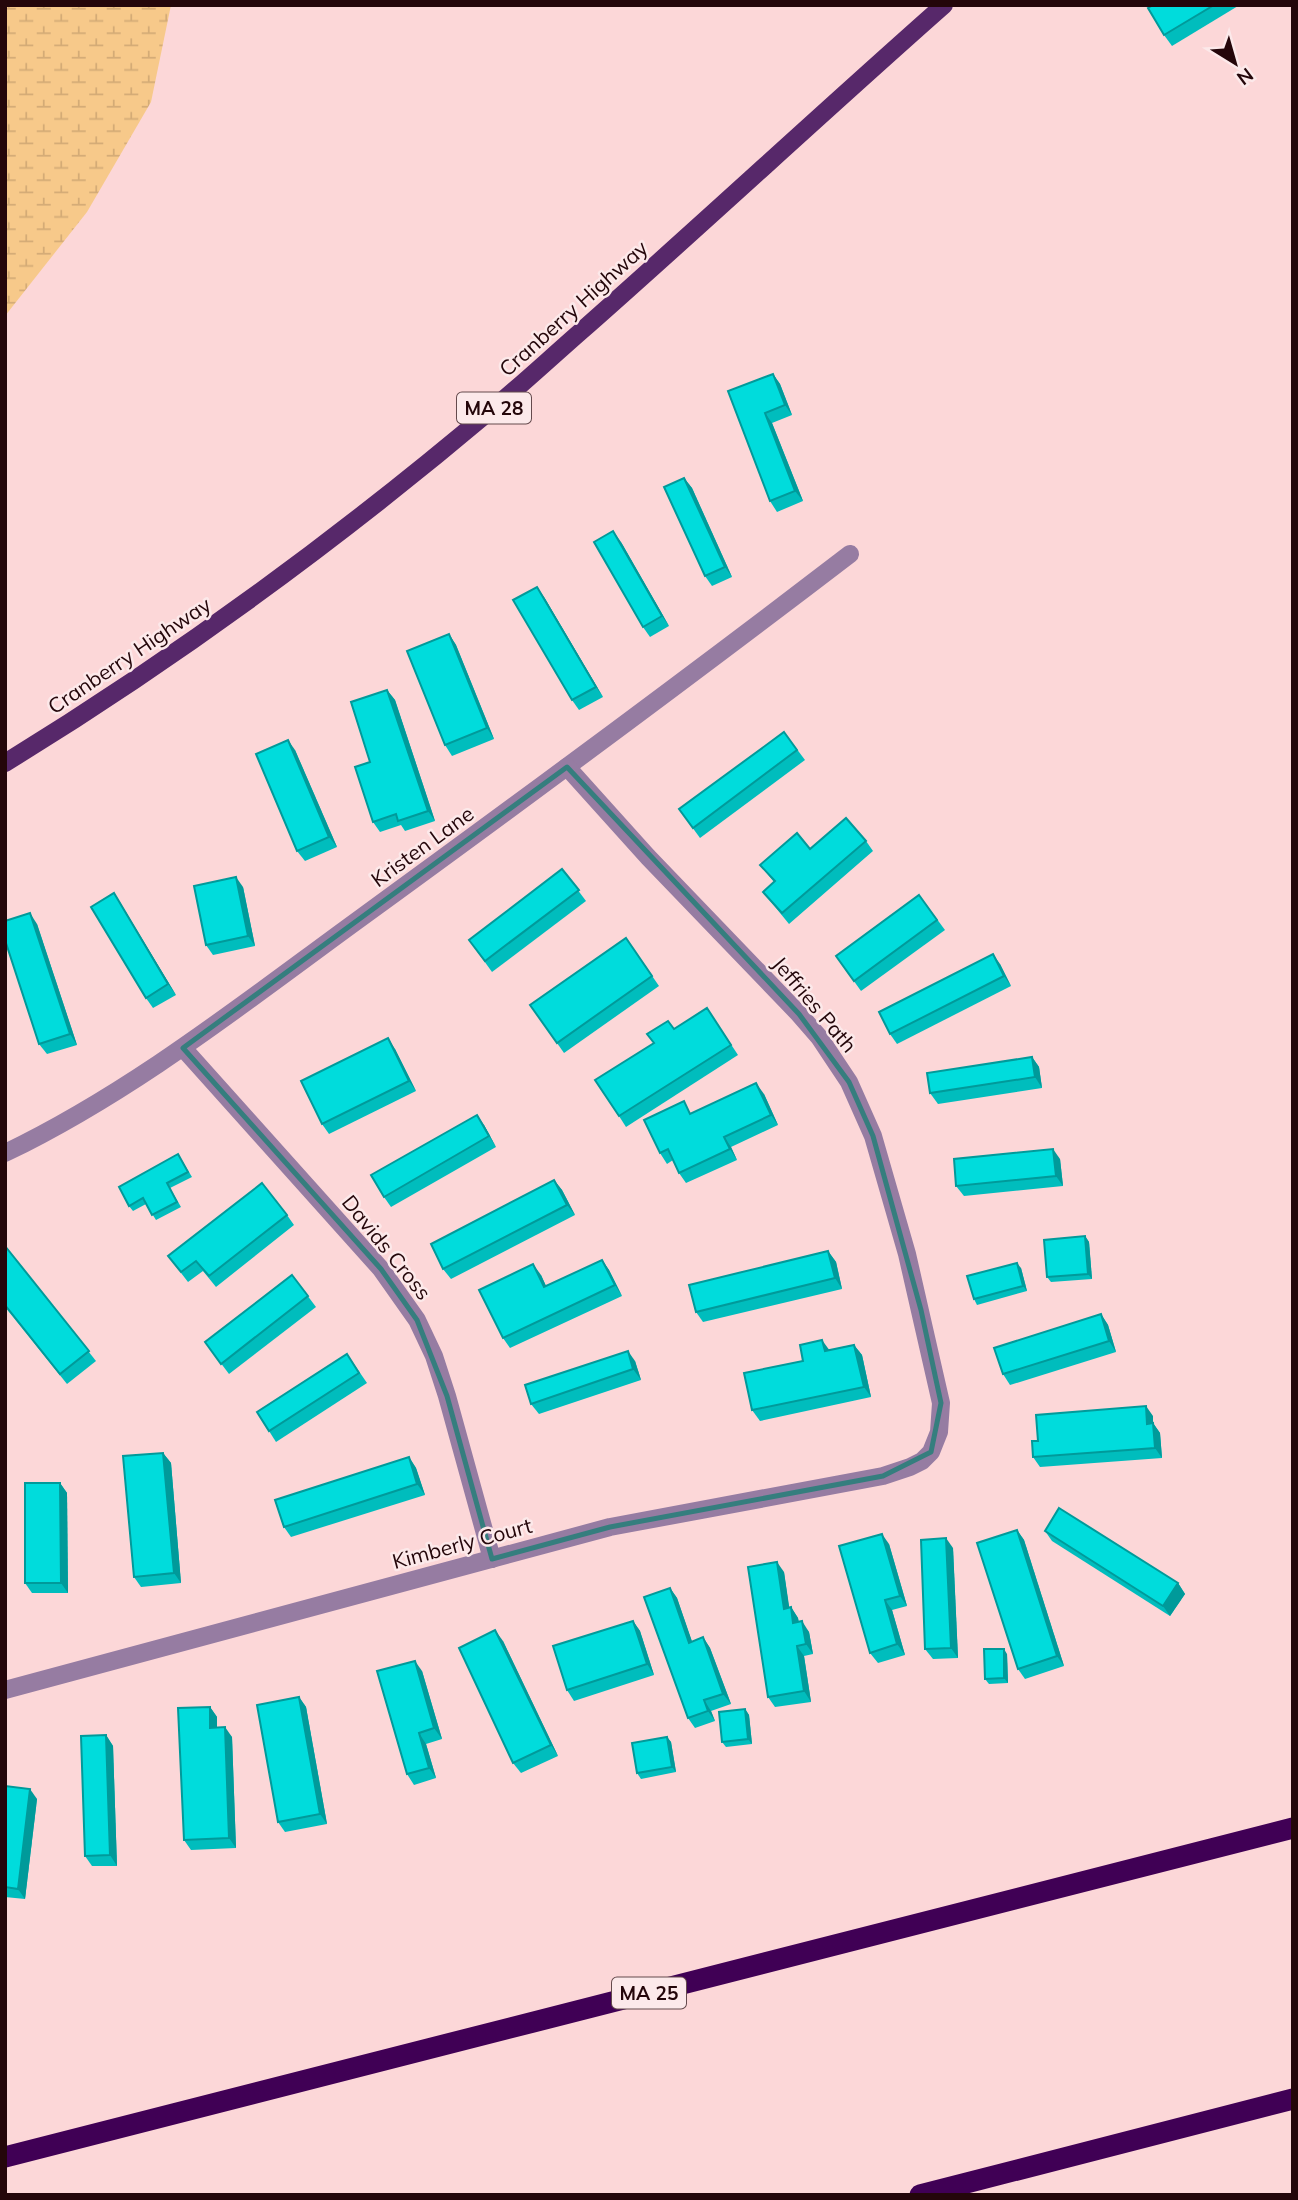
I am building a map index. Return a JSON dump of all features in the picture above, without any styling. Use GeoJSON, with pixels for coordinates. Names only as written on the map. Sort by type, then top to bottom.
{"type":"FeatureCollection","features":[{"type":"Feature","properties":{"kind":"highway","name":"MA 25"},"geometry":{"type":"LineString","coordinates":[[5,2157],[1293,1828]]}},
{"type":"Feature","properties":{"kind":"highway"},"geometry":{"type":"LineString","coordinates":[[919,2195],[1293,2099]]}},
{"type":"Feature","properties":{"kind":"main road","name":"Cranberry Highway"},"geometry":{"type":"LineString","coordinates":[[5,763],[102,702],[208,629],[306,558],[414,474],[499,404],[944,5]]}},
{"type":"Feature","properties":{"kind":"street","name":"Kristen Lane"},"geometry":{"type":"LineString","coordinates":[[5,1153],[82,1111],[183,1048],[236,1011],[850,554]]}},
{"type":"Feature","properties":{"kind":"street","name":"Jeffries Path"},"geometry":{"type":"LineString","coordinates":[[567,767],[648,857],[799,1014],[819,1037],[849,1082],[873,1136],[921,1310],[941,1402],[939,1432],[931,1452]]}},
{"type":"Feature","properties":{"kind":"street","name":"Davids Cross"},"geometry":{"type":"LineString","coordinates":[[183,1048],[381,1269],[417,1320],[434,1356],[447,1396],[492,1559]]}},
{"type":"Feature","properties":{"kind":"street","name":"Kimberly Court"},"geometry":{"type":"LineString","coordinates":[[5,1690],[610,1527],[883,1476],[922,1461],[931,1452]]}},
{"type":"Feature","properties":{"kind":"highlighted area"},"geometry":{"type":"Polygon","coordinates":[[[567,767],[799,1014],[849,1082],[873,1136],[921,1310],[941,1403],[931,1452],[883,1476],[610,1527],[492,1559],[447,1396],[417,1320],[381,1269],[183,1048],[567,767]]]}},
{"type":"Feature","properties":{"kind":"green space"},"geometry":{"type":"Polygon","coordinates":[[[5,5],[171,5],[151,102],[87,212],[5,316],[5,5]]]}},
{"type":"Feature","properties":{"kind":"building"},"geometry":{"type":"Polygon","coordinates":[[[1153,5],[1214,5],[1164,35],[1148,8],[1153,5]]]}},
{"type":"Feature","properties":{"kind":"building"},"geometry":{"type":"Polygon","coordinates":[[[773,374],[785,405],[765,413],[795,491],[770,501],[728,391],[773,374]]]}},
{"type":"Feature","properties":{"kind":"building"},"geometry":{"type":"Polygon","coordinates":[[[684,478],[725,567],[705,576],[664,487],[684,478]]]}},
{"type":"Feature","properties":{"kind":"building"},"geometry":{"type":"Polygon","coordinates":[[[613,531],[662,616],[643,627],[594,542],[613,531]]]}},
{"type":"Feature","properties":{"kind":"building"},"geometry":{"type":"Polygon","coordinates":[[[537,587],[596,687],[572,700],[513,600],[537,587]]]}},
{"type":"Feature","properties":{"kind":"building"},"geometry":{"type":"Polygon","coordinates":[[[449,634],[487,728],[445,745],[407,651],[449,634]]]}},
{"type":"Feature","properties":{"kind":"building"},"geometry":{"type":"Polygon","coordinates":[[[387,690],[428,811],[398,821],[396,814],[373,822],[355,767],[370,762],[351,702],[387,690]]]}},
{"type":"Feature","properties":{"kind":"building"},"geometry":{"type":"Polygon","coordinates":[[[784,732],[797,750],[693,828],[679,809],[784,732]]]}},
{"type":"Feature","properties":{"kind":"building"},"geometry":{"type":"Polygon","coordinates":[[[288,740],[329,837],[297,851],[256,754],[288,740]]]}},
{"type":"Feature","properties":{"kind":"building"},"geometry":{"type":"Polygon","coordinates":[[[846,818],[866,841],[782,913],[763,892],[775,881],[760,865],[797,833],[810,849],[846,818]]]}},
{"type":"Feature","properties":{"kind":"building"},"geometry":{"type":"Polygon","coordinates":[[[562,869],[579,890],[485,961],[469,940],[562,869]]]}},
{"type":"Feature","properties":{"kind":"building"},"geometry":{"type":"Polygon","coordinates":[[[236,877],[248,936],[206,945],[194,886],[236,877]]]}},
{"type":"Feature","properties":{"kind":"building"},"geometry":{"type":"Polygon","coordinates":[[[114,893],[168,984],[146,998],[91,907],[114,893]]]}},
{"type":"Feature","properties":{"kind":"building"},"geometry":{"type":"Polygon","coordinates":[[[919,895],[937,920],[854,981],[836,956],[919,895]]]}},
{"type":"Feature","properties":{"kind":"building"},"geometry":{"type":"Polygon","coordinates":[[[30,913],[70,1034],[39,1044],[5,940],[5,921],[30,913]]]}},
{"type":"Feature","properties":{"kind":"building"},"geometry":{"type":"Polygon","coordinates":[[[626,938],[652,976],[557,1043],[530,1005],[626,938]]]}},
{"type":"Feature","properties":{"kind":"building"},"geometry":{"type":"Polygon","coordinates":[[[993,954],[1004,976],[890,1034],[879,1012],[993,954]]]}},
{"type":"Feature","properties":{"kind":"building"},"geometry":{"type":"Polygon","coordinates":[[[707,1008],[731,1045],[619,1116],[595,1080],[654,1043],[647,1034],[668,1021],[674,1029],[707,1008]]]}},
{"type":"Feature","properties":{"kind":"building"},"geometry":{"type":"Polygon","coordinates":[[[388,1038],[409,1081],[322,1124],[301,1081],[388,1038]]]}},
{"type":"Feature","properties":{"kind":"building"},"geometry":{"type":"Polygon","coordinates":[[[1032,1057],[1035,1077],[930,1093],[927,1073],[1032,1057]]]}},
{"type":"Feature","properties":{"kind":"building"},"geometry":{"type":"Polygon","coordinates":[[[756,1083],[771,1115],[724,1137],[730,1149],[679,1173],[668,1149],[660,1153],[644,1120],[684,1101],[690,1114],[756,1083]]]}},
{"type":"Feature","properties":{"kind":"building"},"geometry":{"type":"Polygon","coordinates":[[[477,1115],[489,1136],[384,1197],[371,1175],[477,1115]]]}},
{"type":"Feature","properties":{"kind":"building"},"geometry":{"type":"Polygon","coordinates":[[[1053,1149],[1056,1176],[956,1186],[954,1159],[1053,1149]]]}},
{"type":"Feature","properties":{"kind":"building"},"geometry":{"type":"Polygon","coordinates":[[[178,1154],[188,1172],[167,1183],[177,1202],[152,1215],[143,1198],[129,1206],[119,1187],[178,1154]]]}},
{"type":"Feature","properties":{"kind":"building"},"geometry":{"type":"Polygon","coordinates":[[[554,1180],[567,1205],[443,1269],[431,1244],[554,1180]]]}},
{"type":"Feature","properties":{"kind":"building"},"geometry":{"type":"Polygon","coordinates":[[[262,1183],[287,1215],[209,1276],[196,1261],[181,1272],[168,1256],[262,1183]]]}},
{"type":"Feature","properties":{"kind":"building"},"geometry":{"type":"Polygon","coordinates":[[[1085,1236],[1088,1274],[1047,1277],[1044,1240],[1085,1236]]]}},
{"type":"Feature","properties":{"kind":"building"},"geometry":{"type":"Polygon","coordinates":[[[5,1246],[89,1351],[60,1374],[5,1305],[5,1246]]]}},
{"type":"Feature","properties":{"kind":"building"},"geometry":{"type":"Polygon","coordinates":[[[828,1251],[835,1278],[696,1312],[689,1285],[828,1251]]]}},
{"type":"Feature","properties":{"kind":"building"},"geometry":{"type":"Polygon","coordinates":[[[602,1260],[615,1285],[503,1338],[479,1290],[533,1264],[544,1287],[602,1260]]]}},
{"type":"Feature","properties":{"kind":"building"},"geometry":{"type":"Polygon","coordinates":[[[1017,1263],[1023,1286],[974,1299],[967,1276],[1017,1263]]]}},
{"type":"Feature","properties":{"kind":"building"},"geometry":{"type":"Polygon","coordinates":[[[292,1275],[308,1296],[221,1364],[205,1342],[292,1275]]]}},
{"type":"Feature","properties":{"kind":"building"},"geometry":{"type":"Polygon","coordinates":[[[1101,1314],[1109,1341],[1003,1374],[994,1348],[1101,1314]]]}},
{"type":"Feature","properties":{"kind":"building"},"geometry":{"type":"Polygon","coordinates":[[[822,1340],[825,1351],[854,1345],[864,1387],[752,1410],[744,1373],[803,1361],[800,1345],[822,1340]]]}},
{"type":"Feature","properties":{"kind":"building"},"geometry":{"type":"Polygon","coordinates":[[[628,1351],[633,1369],[531,1404],[525,1385],[628,1351]]]}},
{"type":"Feature","properties":{"kind":"building"},"geometry":{"type":"Polygon","coordinates":[[[347,1354],[359,1373],[269,1431],[257,1412],[347,1354]]]}},
{"type":"Feature","properties":{"kind":"building"},"geometry":{"type":"Polygon","coordinates":[[[1146,1406],[1147,1424],[1153,1423],[1155,1448],[1033,1457],[1032,1441],[1038,1441],[1036,1415],[1146,1406]]]}},
{"type":"Feature","properties":{"kind":"building"},"geometry":{"type":"Polygon","coordinates":[[[163,1453],[174,1573],[134,1577],[123,1456],[163,1453]]]}},
{"type":"Feature","properties":{"kind":"building"},"geometry":{"type":"Polygon","coordinates":[[[409,1457],[417,1484],[284,1527],[275,1500],[409,1457]]]}},
{"type":"Feature","properties":{"kind":"building"},"geometry":{"type":"Polygon","coordinates":[[[25,1483],[60,1483],[61,1583],[25,1583],[25,1483]]]}},
{"type":"Feature","properties":{"kind":"building"},"geometry":{"type":"Polygon","coordinates":[[[1059,1508],[1178,1583],[1163,1606],[1045,1531],[1059,1508]]]}},
{"type":"Feature","properties":{"kind":"building"},"geometry":{"type":"Polygon","coordinates":[[[1017,1530],[1057,1656],[1018,1669],[977,1543],[1017,1530]]]}},
{"type":"Feature","properties":{"kind":"building"},"geometry":{"type":"Polygon","coordinates":[[[882,1534],[900,1596],[885,1600],[897,1644],[870,1653],[839,1546],[882,1534]]]}},
{"type":"Feature","properties":{"kind":"building"},"geometry":{"type":"Polygon","coordinates":[[[946,1538],[951,1648],[925,1649],[921,1540],[946,1538]]]}},
{"type":"Feature","properties":{"kind":"building"},"geometry":{"type":"Polygon","coordinates":[[[777,1562],[784,1609],[791,1607],[793,1623],[802,1621],[806,1644],[797,1646],[804,1691],[768,1697],[748,1567],[777,1562]]]}},
{"type":"Feature","properties":{"kind":"building"},"geometry":{"type":"Polygon","coordinates":[[[670,1588],[689,1643],[703,1637],[723,1694],[704,1700],[708,1711],[688,1718],[644,1597],[670,1588]]]}},
{"type":"Feature","properties":{"kind":"building"},"geometry":{"type":"Polygon","coordinates":[[[633,1621],[647,1664],[567,1690],[553,1646],[633,1621]]]}},
{"type":"Feature","properties":{"kind":"building"},"geometry":{"type":"Polygon","coordinates":[[[495,1630],[551,1745],[513,1763],[459,1648],[495,1630]]]}},
{"type":"Feature","properties":{"kind":"building"},"geometry":{"type":"Polygon","coordinates":[[[984,1649],[1004,1649],[1004,1678],[985,1679],[984,1649]]]}},
{"type":"Feature","properties":{"kind":"building"},"geometry":{"type":"Polygon","coordinates":[[[415,1661],[434,1728],[419,1733],[429,1768],[407,1774],[377,1671],[415,1661]]]}},
{"type":"Feature","properties":{"kind":"building"},"geometry":{"type":"Polygon","coordinates":[[[299,1697],[320,1814],[278,1822],[257,1705],[299,1697]]]}},
{"type":"Feature","properties":{"kind":"building"},"geometry":{"type":"Polygon","coordinates":[[[210,1707],[210,1728],[225,1727],[229,1838],[184,1840],[178,1708],[210,1707]]]}},
{"type":"Feature","properties":{"kind":"building"},"geometry":{"type":"Polygon","coordinates":[[[745,1709],[748,1739],[722,1742],[719,1712],[745,1709]]]}},
{"type":"Feature","properties":{"kind":"building"},"geometry":{"type":"Polygon","coordinates":[[[106,1735],[110,1855],[85,1856],[81,1736],[106,1735]]]}},
{"type":"Feature","properties":{"kind":"building"},"geometry":{"type":"Polygon","coordinates":[[[667,1737],[672,1767],[637,1773],[632,1743],[667,1737]]]}},
{"type":"Feature","properties":{"kind":"building"},"geometry":{"type":"Polygon","coordinates":[[[5,1786],[30,1789],[18,1889],[5,1887],[5,1786]]]}}]}
